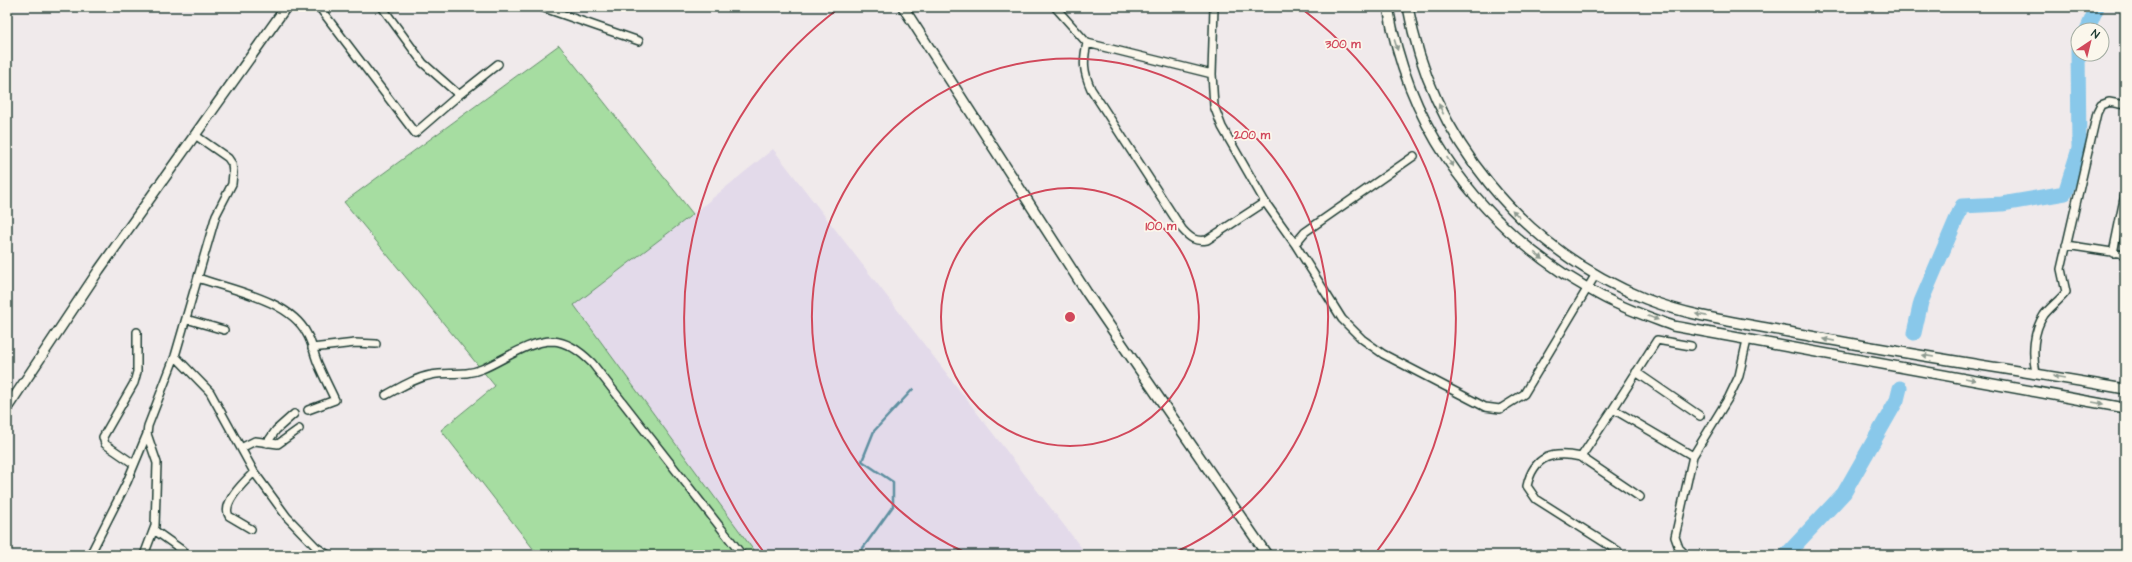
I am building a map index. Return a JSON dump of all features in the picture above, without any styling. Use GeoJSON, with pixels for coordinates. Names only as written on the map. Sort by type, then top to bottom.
{"type":"FeatureCollection","features":[{"type":"Feature","properties":{"kind":"street"},"geometry":{"type":"LineString","coordinates":[[7,408],[99,270],[286,7]]}},
{"type":"Feature","properties":{"kind":"street"},"geometry":{"type":"LineString","coordinates":[[319,7],[415,133],[458,95],[498,64]]}},
{"type":"Feature","properties":{"kind":"street"},"geometry":{"type":"LineString","coordinates":[[382,7],[423,63],[458,95]]}},
{"type":"Feature","properties":{"kind":"street"},"geometry":{"type":"LineString","coordinates":[[541,7],[639,41]]}},
{"type":"Feature","properties":{"kind":"street"},"geometry":{"type":"LineString","coordinates":[[903,7],[1086,293],[1267,555]]}},
{"type":"Feature","properties":{"kind":"street"},"geometry":{"type":"LineString","coordinates":[[1055,7],[1087,43],[1212,74]]}},
{"type":"Feature","properties":{"kind":"street"},"geometry":{"type":"LineString","coordinates":[[1214,7],[1212,74],[1214,106],[1222,127],[1265,202],[1295,244],[1342,318],[1362,339],[1383,354],[1485,407],[1500,409],[1524,394],[1596,274]]}},
{"type":"Feature","properties":{"kind":"street"},"geometry":{"type":"LineString","coordinates":[[1388,7],[1393,35],[1410,90],[1432,136],[1460,177],[1507,231],[1541,258],[1587,288],[1611,301],[1673,326],[2125,408]]}},
{"type":"Feature","properties":{"kind":"street"},"geometry":{"type":"LineString","coordinates":[[1408,7],[1412,32],[1429,85],[1449,127],[1474,166],[1519,217],[1552,246],[1596,274],[1646,299],[1680,311],[1867,347],[2036,373],[2125,389]]}},
{"type":"Feature","properties":{"kind":"street"},"geometry":{"type":"LineString","coordinates":[[1087,43],[1083,61],[1084,74],[1091,89],[1182,229],[1189,237],[1198,241],[1207,240],[1265,202]]}},
{"type":"Feature","properties":{"kind":"street"},"geometry":{"type":"LineString","coordinates":[[2036,373],[2033,359],[2036,332],[2044,314],[2066,292],[2061,269],[2097,112],[2101,105],[2110,102],[2125,105]]}},
{"type":"Feature","properties":{"kind":"street"},"geometry":{"type":"LineString","coordinates":[[90,555],[147,434],[148,426],[175,356],[216,216],[232,184],[234,173],[232,164],[228,158],[195,135]]}},
{"type":"Feature","properties":{"kind":"street"},"geometry":{"type":"LineString","coordinates":[[1295,244],[1304,232],[1414,156]]}},
{"type":"Feature","properties":{"kind":"street"},"geometry":{"type":"LineString","coordinates":[[2113,253],[2125,194]]}},
{"type":"Feature","properties":{"kind":"street"},"geometry":{"type":"LineString","coordinates":[[2066,245],[2125,254]]}},
{"type":"Feature","properties":{"kind":"street"},"geometry":{"type":"LineString","coordinates":[[198,278],[280,308],[299,322],[308,335],[318,366],[335,400],[308,410]]}},
{"type":"Feature","properties":{"kind":"street"},"geometry":{"type":"LineString","coordinates":[[186,319],[224,330]]}},
{"type":"Feature","properties":{"kind":"street"},"geometry":{"type":"LineString","coordinates":[[134,464],[105,444],[103,437],[134,384],[137,372],[137,332]]}},
{"type":"Feature","properties":{"kind":"street"},"geometry":{"type":"LineString","coordinates":[[1581,457],[1657,340],[1691,346]]}},
{"type":"Feature","properties":{"kind":"street"},"geometry":{"type":"LineString","coordinates":[[1686,555],[1679,548],[1675,537],[1693,456],[1730,397],[1739,376],[1747,340]]}},
{"type":"Feature","properties":{"kind":"street"},"geometry":{"type":"LineString","coordinates":[[386,395],[412,381],[432,375],[461,375],[481,370],[536,344],[553,341],[571,347],[582,352],[592,363],[742,555]]}},
{"type":"Feature","properties":{"kind":"street"},"geometry":{"type":"LineString","coordinates":[[312,348],[355,343],[376,344]]}},
{"type":"Feature","properties":{"kind":"street"},"geometry":{"type":"LineString","coordinates":[[175,356],[210,392],[254,472],[288,517],[316,547],[328,555]]}},
{"type":"Feature","properties":{"kind":"street"},"geometry":{"type":"LineString","coordinates":[[1636,372],[1700,416]]}},
{"type":"Feature","properties":{"kind":"street"},"geometry":{"type":"LineString","coordinates":[[1613,409],[1693,456]]}},
{"type":"Feature","properties":{"kind":"street"},"geometry":{"type":"LineString","coordinates":[[267,443],[276,430],[294,414]]}},
{"type":"Feature","properties":{"kind":"street"},"geometry":{"type":"LineString","coordinates":[[241,448],[256,441],[278,444],[299,429]]}},
{"type":"Feature","properties":{"kind":"street"},"geometry":{"type":"LineString","coordinates":[[144,555],[154,530],[156,458],[147,434]]}},
{"type":"Feature","properties":{"kind":"street"},"geometry":{"type":"LineString","coordinates":[[1618,551],[1536,499],[1527,486],[1529,477],[1537,465],[1547,456],[1564,454],[1581,457],[1640,498]]}},
{"type":"Feature","properties":{"kind":"street"},"geometry":{"type":"LineString","coordinates":[[251,529],[229,516],[227,510],[238,486],[254,472]]}},
{"type":"Feature","properties":{"kind":"street"},"geometry":{"type":"LineString","coordinates":[[154,530],[182,550]]}},
{"type":"Feature","properties":{"kind":"shaded area"},"geometry":{"type":"Polygon","coordinates":[[[773,149],[1087,555],[757,555],[573,305],[693,214],[773,149]]]}},
{"type":"Feature","properties":{"kind":"green space"},"geometry":{"type":"Polygon","coordinates":[[[559,45],[693,214],[574,305],[757,555],[538,555],[441,430],[495,386],[344,202],[559,45]]]}},
{"type":"Feature","properties":{"kind":"waterway"},"geometry":{"type":"LineString","coordinates":[[2090,22],[2097,7]]}},
{"type":"Feature","properties":{"kind":"waterway"},"geometry":{"type":"LineString","coordinates":[[1914,333],[1921,302],[1962,206],[2002,204],[2065,193],[2079,149],[2078,62]]}},
{"type":"Feature","properties":{"kind":"waterway"},"geometry":{"type":"LineString","coordinates":[[1786,555],[1844,493],[1897,400],[1900,388]]}},
{"type":"Feature","properties":{"kind":"waterway"},"geometry":{"type":"LineString","coordinates":[[858,555],[893,506],[893,482],[862,461],[874,431],[913,389]]}}]}
